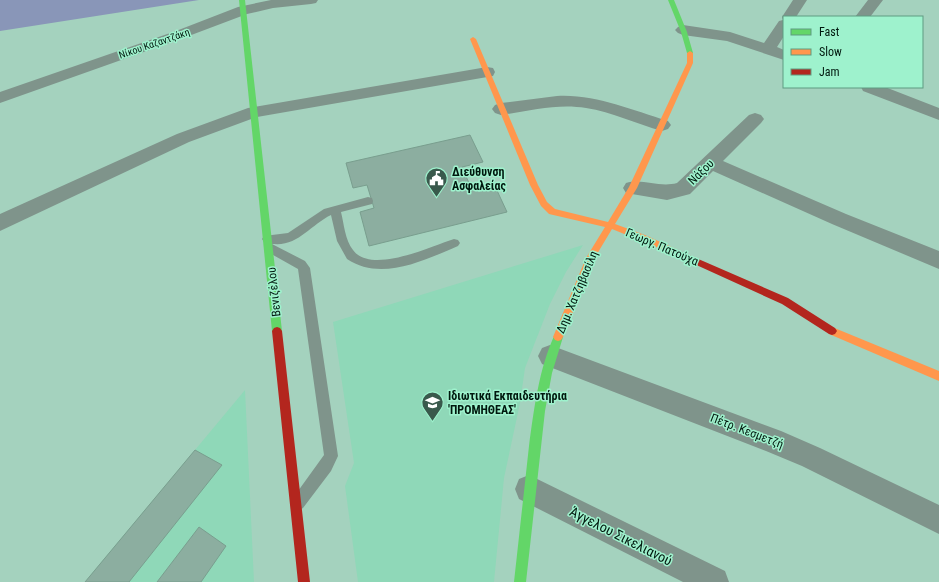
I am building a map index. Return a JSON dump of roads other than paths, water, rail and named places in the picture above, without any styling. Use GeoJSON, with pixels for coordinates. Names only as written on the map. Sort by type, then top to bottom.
{"type":"FeatureCollection","features":[{"type":"Feature","properties":{"kind":"street","name":"Νίκου Καζαντζάκη"},"geometry":{"type":"LineString","coordinates":[[0,98],[181,34],[242,4],[273,4],[311,0]]}},
{"type":"Feature","properties":{"kind":"street","name":"Δημ. Χατζηβασίλη"},"geometry":{"type":"LineString","coordinates":[[520,582],[529,489],[543,389],[550,356],[590,258],[633,188],[690,63],[690,53],[671,0]]}},
{"type":"Feature","properties":{"kind":"street"},"geometry":{"type":"LineString","coordinates":[[790,16],[800,0]]}},
{"type":"Feature","properties":{"kind":"street"},"geometry":{"type":"LineString","coordinates":[[863,16],[876,0]]}},
{"type":"Feature","properties":{"kind":"street","name":"Βενιζέλου"},"geometry":{"type":"LineString","coordinates":[[242,4],[269,244],[304,582]]}},
{"type":"Feature","properties":{"kind":"street"},"geometry":{"type":"LineString","coordinates":[[768,49],[783,26]]}},
{"type":"Feature","properties":{"kind":"street"},"geometry":{"type":"LineString","coordinates":[[683,30],[730,37],[783,55]]}},
{"type":"Feature","properties":{"kind":"street","name":"Γεωργ. Πατούχα"},"geometry":{"type":"LineString","coordinates":[[473,39],[501,109],[534,184],[547,208],[552,212],[609,225],[642,237],[785,301],[835,333],[939,376]]}},
{"type":"Feature","properties":{"kind":"street"},"geometry":{"type":"LineString","coordinates":[[0,223],[36,204],[183,138],[254,112],[487,72]]}},
{"type":"Feature","properties":{"kind":"street"},"geometry":{"type":"LineString","coordinates":[[872,88],[939,114]]}},
{"type":"Feature","properties":{"kind":"street"},"geometry":{"type":"LineString","coordinates":[[501,109],[563,101],[576,102],[600,106],[662,125]]}},
{"type":"Feature","properties":{"kind":"street","name":"Νάξου"},"geometry":{"type":"LineString","coordinates":[[633,188],[661,193],[678,191],[686,187],[755,118]]}},
{"type":"Feature","properties":{"kind":"street"},"geometry":{"type":"LineString","coordinates":[[711,163],[839,219],[939,260]]}},
{"type":"Feature","properties":{"kind":"street","name":"Πέτρ. Κεσμετζή"},"geometry":{"type":"LineString","coordinates":[[550,356],[772,440],[811,457],[939,520]]}},
{"type":"Feature","properties":{"kind":"street","name":"Άγγελου Σικελιανού"},"geometry":{"type":"LineString","coordinates":[[529,489],[714,582]]}},
{"type":"Feature","properties":{"kind":"lane"},"geometry":{"type":"LineString","coordinates":[[269,244],[290,237],[305,229],[323,215],[335,209],[368,201]]}},
{"type":"Feature","properties":{"kind":"lane"},"geometry":{"type":"LineString","coordinates":[[335,209],[345,247],[351,256],[365,262],[384,264],[409,260],[454,243]]}},
{"type":"Feature","properties":{"kind":"lane"},"geometry":{"type":"LineString","coordinates":[[269,244],[304,268],[330,456],[326,466],[296,506]]}},
{"type":"Feature","properties":{"kind":"water"},"geometry":{"type":"Polygon","coordinates":[[[0,0],[199,0],[0,31],[0,0]]]}},
{"type":"Feature","properties":{"kind":"place","name":"Διεύθυνση Ασφαλείας"},"geometry":{"type":"Point","coordinates":[436,198]}},
{"type":"Feature","properties":{"kind":"place","name":"Ιδιωτικά Εκπαιδευτήρια 'ΠΡΟΜΗΘΕΑΣ'"},"geometry":{"type":"Point","coordinates":[432,422]}}]}
